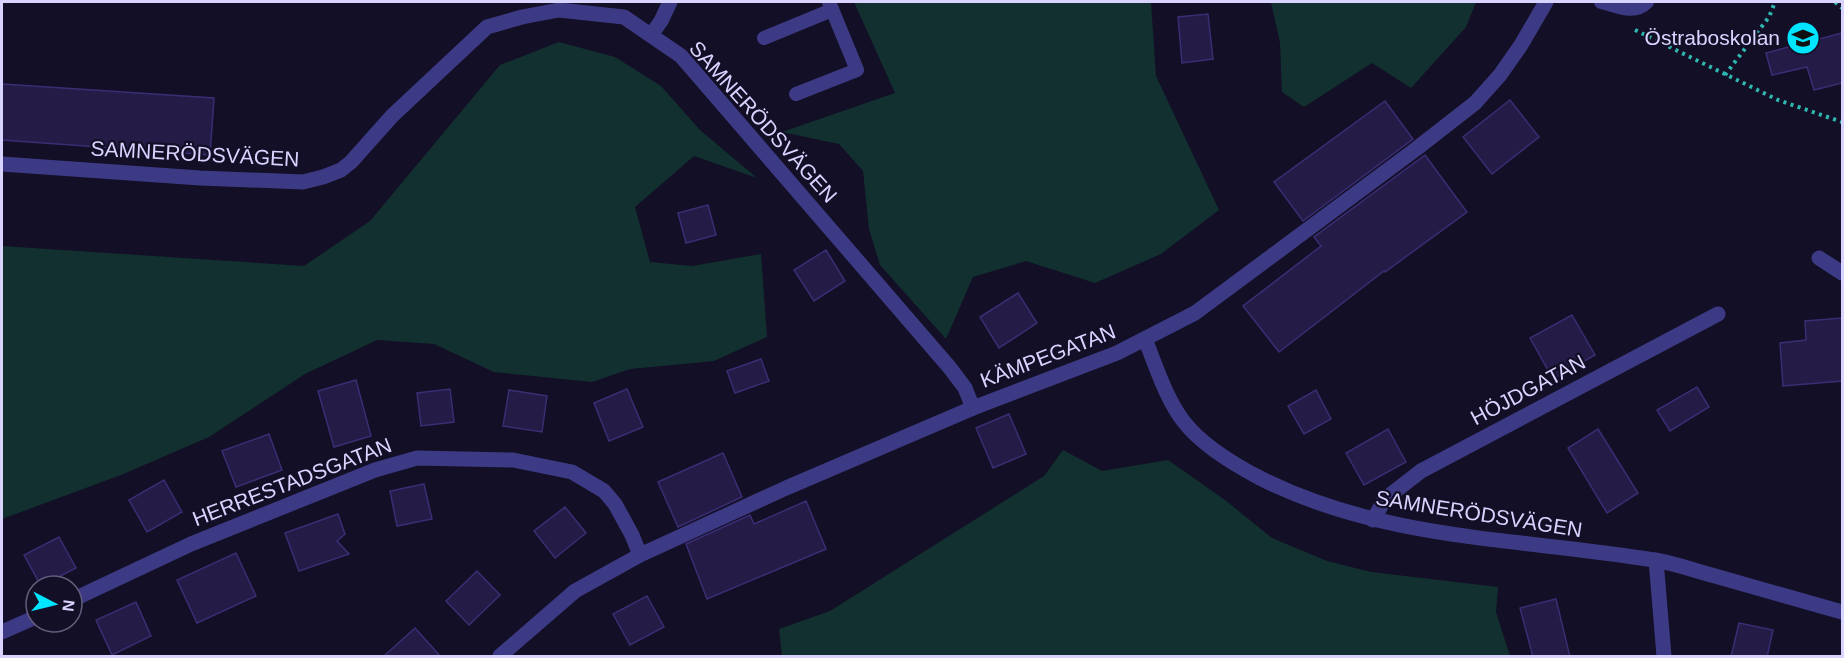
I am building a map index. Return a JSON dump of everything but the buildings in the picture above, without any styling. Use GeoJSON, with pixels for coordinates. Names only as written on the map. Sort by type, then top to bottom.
{"type":"FeatureCollection","features":[{"type":"Feature","properties":{"kind":"street"},"geometry":{"type":"LineString","coordinates":[[651,35],[670,2]]}},
{"type":"Feature","properties":{"kind":"street","name":"KÄMPEGATAN"},"geometry":{"type":"LineString","coordinates":[[500,657],[575,591],[640,555],[786,488],[973,408],[1117,353],[1195,313],[1475,103],[1500,75],[1546,2]]}},
{"type":"Feature","properties":{"kind":"street","name":"SAMNERÖDSVÄGEN"},"geometry":{"type":"LineString","coordinates":[[2,164],[200,178],[303,182],[332,174],[351,162],[392,116],[487,27],[559,10],[624,18],[681,56],[951,368],[965,388],[973,408]]}},
{"type":"Feature","properties":{"kind":"street"},"geometry":{"type":"LineString","coordinates":[[1819,258],[1842,273]]}},
{"type":"Feature","properties":{"kind":"street","name":"HÖJDGATAN"},"geometry":{"type":"LineString","coordinates":[[1373,520],[1384,499],[1421,471],[1718,314]]}},
{"type":"Feature","properties":{"kind":"street","name":"SAMNERÖDSVÄGEN"},"geometry":{"type":"LineString","coordinates":[[1145,339],[1172,402],[1184,422],[1235,465],[1302,498],[1373,520],[1485,540],[1656,560],[1842,612]]}},
{"type":"Feature","properties":{"kind":"street","name":"HERRESTADSGATAN"},"geometry":{"type":"LineString","coordinates":[[84,594],[202,539],[375,470],[417,458],[513,460],[572,472],[604,491],[615,504],[640,555]]}},
{"type":"Feature","properties":{"kind":"street"},"geometry":{"type":"LineString","coordinates":[[1656,560],[1664,657]]}},
{"type":"Feature","properties":{"kind":"street"},"geometry":{"type":"LineString","coordinates":[[2,632],[24,622]]}},
{"type":"Feature","properties":{"kind":"lane"},"geometry":{"type":"LineString","coordinates":[[1601,2],[1632,10],[1642,7],[1647,2]]}},
{"type":"Feature","properties":{"kind":"lane"},"geometry":{"type":"LineString","coordinates":[[764,38],[830,6],[856,70],[796,94]]}},
{"type":"Feature","properties":{"kind":"path"},"geometry":{"type":"LineString","coordinates":[[1725,75],[1769,17],[1775,2]]}},
{"type":"Feature","properties":{"kind":"path"},"geometry":{"type":"LineString","coordinates":[[1835,2],[1842,8]]}},
{"type":"Feature","properties":{"kind":"path"},"geometry":{"type":"LineString","coordinates":[[1632,29],[1778,100],[1842,122]]}},
{"type":"Feature","properties":{"kind":"green space"},"geometry":{"type":"Polygon","coordinates":[[[854,2],[1151,2],[1156,76],[1219,210],[1161,254],[1095,283],[1026,261],[973,277],[946,339],[880,265],[869,229],[863,171],[839,144],[782,132],[895,93],[854,2]]]}},
{"type":"Feature","properties":{"kind":"green space"},"geometry":{"type":"Polygon","coordinates":[[[1271,2],[1476,2],[1466,27],[1411,88],[1372,63],[1304,107],[1282,92],[1280,43],[1271,2]]]}},
{"type":"Feature","properties":{"kind":"green space"},"geometry":{"type":"Polygon","coordinates":[[[559,42],[615,57],[661,86],[700,130],[757,178],[694,156],[635,207],[650,262],[692,266],[761,254],[767,337],[714,361],[630,369],[592,382],[494,372],[434,344],[377,340],[305,374],[209,437],[121,475],[2,519],[2,246],[304,266],[370,221],[500,65],[559,42]]]}},
{"type":"Feature","properties":{"kind":"green space"},"geometry":{"type":"Polygon","coordinates":[[[1063,450],[1102,471],[1168,460],[1225,500],[1272,538],[1327,561],[1371,572],[1498,587],[1496,612],[1510,656],[782,656],[779,629],[830,611],[1044,476],[1063,450]]]}},
{"type":"Feature","properties":{"kind":"place","name":"Östraboskolan"},"geometry":{"type":"Point","coordinates":[1803,38]}}]}
